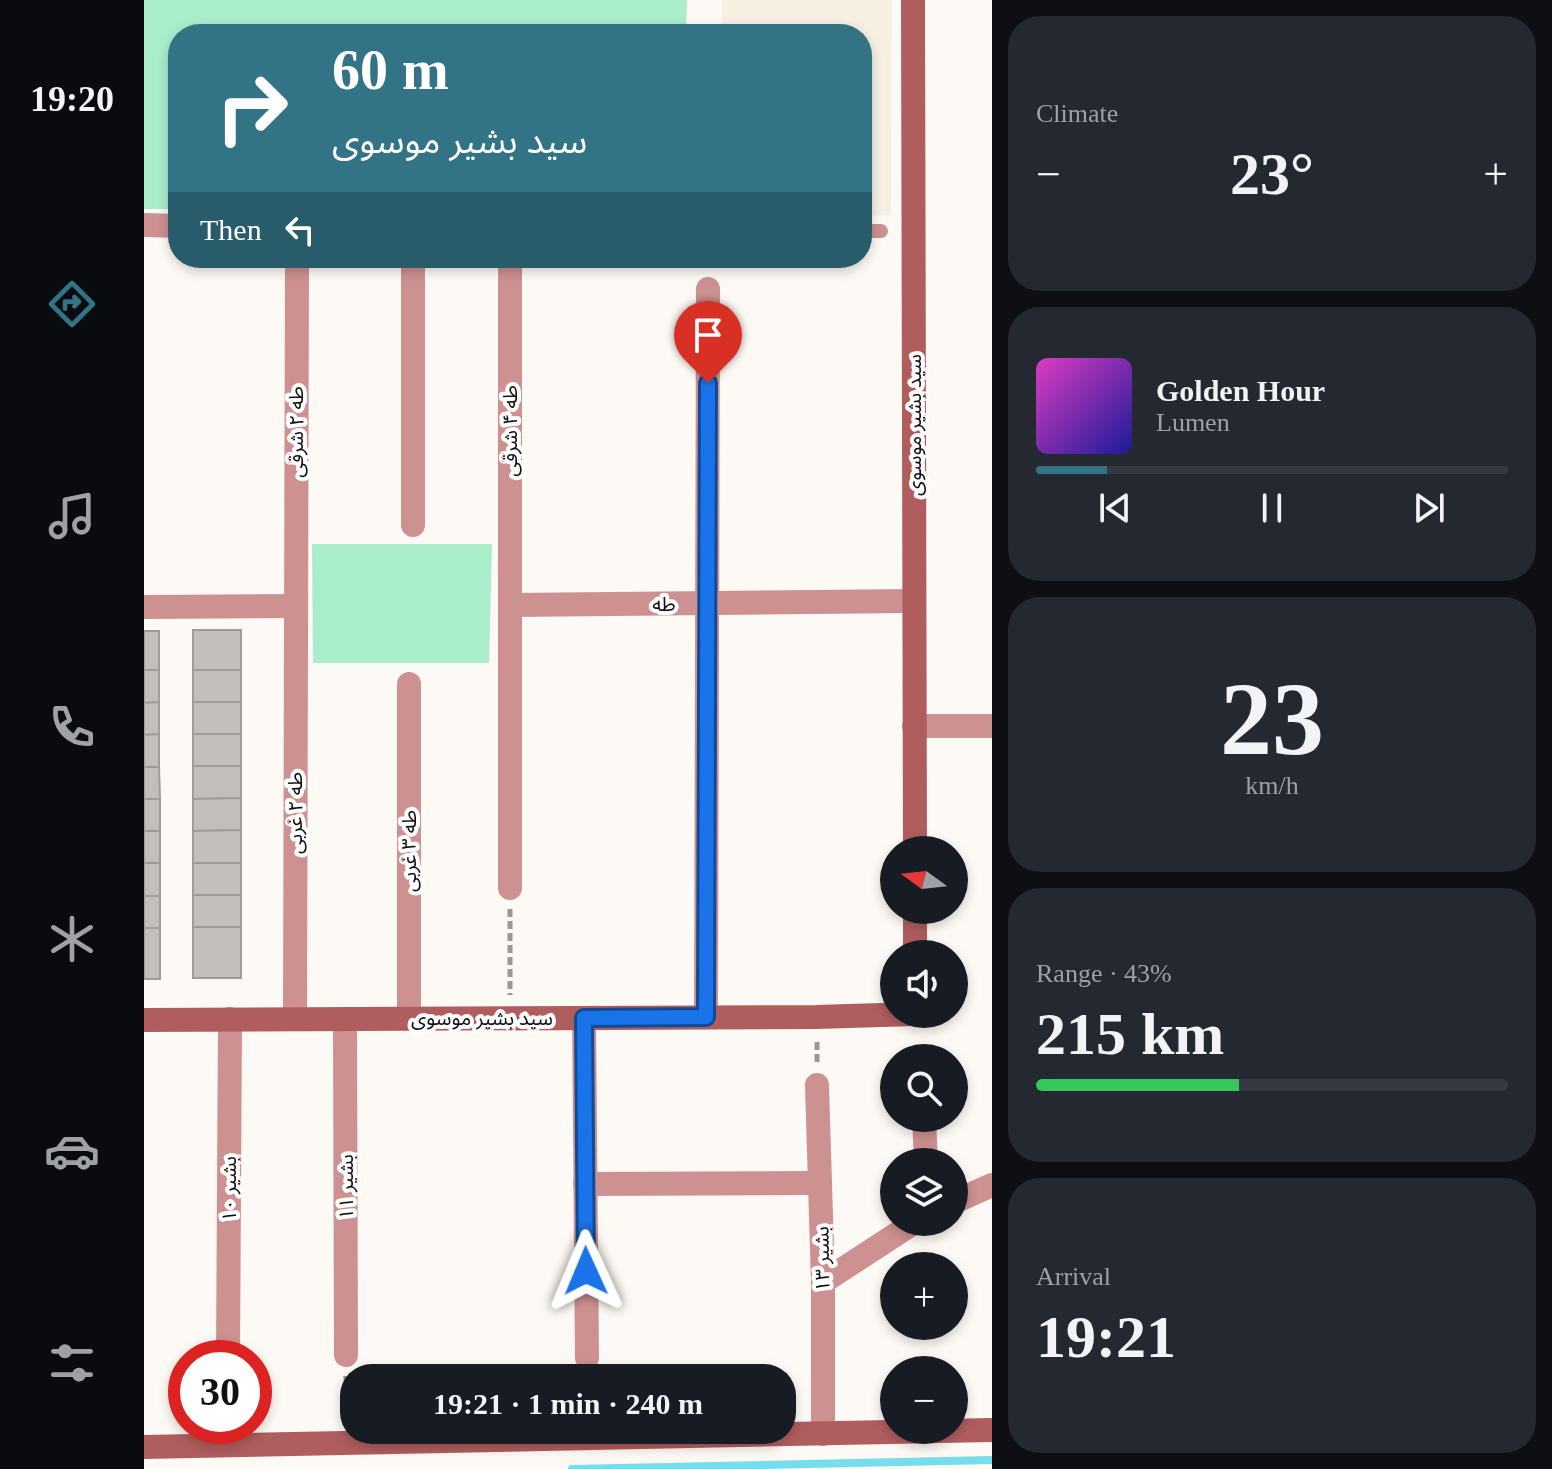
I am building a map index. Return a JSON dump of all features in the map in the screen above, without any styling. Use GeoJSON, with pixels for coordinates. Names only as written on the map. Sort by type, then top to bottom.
{"type":"FeatureCollection","features":[{"type":"Feature","properties":{"kind":"street","name":"سید بشیر موسوی"},"geometry":{"type":"LineString","coordinates":[[913,0],[915,836]]}},
{"type":"Feature","properties":{"kind":"street"},"geometry":{"type":"LineString","coordinates":[[144,225],[168,226]]}},
{"type":"Feature","properties":{"kind":"street","name":"طه ۲ شرقی"},"geometry":{"type":"LineString","coordinates":[[296,606],[297,268]]}},
{"type":"Feature","properties":{"kind":"street"},"geometry":{"type":"LineString","coordinates":[[413,268],[413,525]]}},
{"type":"Feature","properties":{"kind":"street","name":"طه ۴ شرقی"},"geometry":{"type":"LineString","coordinates":[[510,268],[510,888]]}},
{"type":"Feature","properties":{"kind":"street"},"geometry":{"type":"LineString","coordinates":[[706,1017],[708,289]]}},
{"type":"Feature","properties":{"kind":"street","name":"طه"},"geometry":{"type":"LineString","coordinates":[[510,605],[914,601]]}},
{"type":"Feature","properties":{"kind":"street"},"geometry":{"type":"LineString","coordinates":[[144,607],[296,606]]}},
{"type":"Feature","properties":{"kind":"street","name":"طه ۲ غربی"},"geometry":{"type":"LineString","coordinates":[[295,1019],[296,606]]}},
{"type":"Feature","properties":{"kind":"street","name":"طه ۳ غربی"},"geometry":{"type":"LineString","coordinates":[[409,684],[409,1018]]}},
{"type":"Feature","properties":{"kind":"street"},"geometry":{"type":"LineString","coordinates":[[914,726],[992,726]]}},
{"type":"Feature","properties":{"kind":"street","name":"سید بشیر موسوی"},"geometry":{"type":"LineString","coordinates":[[144,1020],[880,1015]]}},
{"type":"Feature","properties":{"kind":"street"},"geometry":{"type":"LineString","coordinates":[[584,1018],[587,1358]]}},
{"type":"Feature","properties":{"kind":"street","name":"بشیر ۱۰"},"geometry":{"type":"LineString","coordinates":[[228,1340],[230,1019]]}},
{"type":"Feature","properties":{"kind":"street","name":"بشیر ۱۱"},"geometry":{"type":"LineString","coordinates":[[345,1019],[346,1355]]}},
{"type":"Feature","properties":{"kind":"street","name":"بشیر ۱۳"},"geometry":{"type":"LineString","coordinates":[[817,1085],[823,1282],[823,1434]]}},
{"type":"Feature","properties":{"kind":"street"},"geometry":{"type":"LineString","coordinates":[[585,1184],[820,1183]]}},
{"type":"Feature","properties":{"kind":"street"},"geometry":{"type":"LineString","coordinates":[[968,1196],[992,1185]]}},
{"type":"Feature","properties":{"kind":"street"},"geometry":{"type":"LineString","coordinates":[[823,1282],[894,1236]]}},
{"type":"Feature","properties":{"kind":"street"},"geometry":{"type":"LineString","coordinates":[[796,1435],[992,1430]]}},
{"type":"Feature","properties":{"kind":"street"},"geometry":{"type":"LineString","coordinates":[[144,1447],[340,1443]]}},
{"type":"Feature","properties":{"kind":"lane"},"geometry":{"type":"LineString","coordinates":[[872,231],[881,231]]}},
{"type":"Feature","properties":{"kind":"path"},"geometry":{"type":"LineString","coordinates":[[510,888],[510,1018]]}},
{"type":"Feature","properties":{"kind":"path"},"geometry":{"type":"LineString","coordinates":[[816,1017],[817,1085]]}},
{"type":"Feature","properties":{"kind":"path"},"geometry":{"type":"LineString","coordinates":[[346,1355],[346,1364]]}},
{"type":"Feature","properties":{"kind":"shaded area"},"geometry":{"type":"Polygon","coordinates":[[[722,0],[892,0],[891,215],[872,216],[872,24],[722,24],[722,0]]]}},
{"type":"Feature","properties":{"kind":"green space"},"geometry":{"type":"Polygon","coordinates":[[[144,0],[687,0],[686,24],[168,24],[168,209],[144,209],[144,0]]]}},
{"type":"Feature","properties":{"kind":"green space"},"geometry":{"type":"Polygon","coordinates":[[[312,544],[492,544],[489,663],[313,663],[312,544]]]}},
{"type":"Feature","properties":{"kind":"building"},"geometry":{"type":"Polygon","coordinates":[[[193,630],[241,630],[241,670],[193,670],[193,630]]]}},
{"type":"Feature","properties":{"kind":"building"},"geometry":{"type":"Polygon","coordinates":[[[144,631],[159,631],[159,670],[144,670],[144,631]]]}},
{"type":"Feature","properties":{"kind":"building"},"geometry":{"type":"Polygon","coordinates":[[[144,670],[159,670],[159,702],[144,703],[144,670]]]}},
{"type":"Feature","properties":{"kind":"building"},"geometry":{"type":"Polygon","coordinates":[[[193,670],[241,670],[241,702],[193,702],[193,670]]]}},
{"type":"Feature","properties":{"kind":"building"},"geometry":{"type":"Polygon","coordinates":[[[159,702],[159,734],[144,735],[144,703],[159,702]]]}},
{"type":"Feature","properties":{"kind":"building"},"geometry":{"type":"Polygon","coordinates":[[[193,702],[241,702],[241,734],[193,734],[193,702]]]}},
{"type":"Feature","properties":{"kind":"building"},"geometry":{"type":"Polygon","coordinates":[[[159,734],[159,767],[144,767],[144,735],[159,734]]]}},
{"type":"Feature","properties":{"kind":"building"},"geometry":{"type":"Polygon","coordinates":[[[193,734],[241,734],[241,766],[193,766],[193,734]]]}},
{"type":"Feature","properties":{"kind":"building"},"geometry":{"type":"Polygon","coordinates":[[[193,766],[241,766],[241,798],[193,799],[193,766]]]}},
{"type":"Feature","properties":{"kind":"building"},"geometry":{"type":"Polygon","coordinates":[[[144,767],[159,767],[160,799],[144,799],[144,767]]]}},
{"type":"Feature","properties":{"kind":"building"},"geometry":{"type":"Polygon","coordinates":[[[241,798],[241,830],[193,831],[193,799],[241,798]]]}},
{"type":"Feature","properties":{"kind":"building"},"geometry":{"type":"Polygon","coordinates":[[[144,799],[160,799],[160,831],[144,831],[144,799]]]}},
{"type":"Feature","properties":{"kind":"building"},"geometry":{"type":"Polygon","coordinates":[[[241,830],[241,863],[193,863],[193,831],[241,830]]]}},
{"type":"Feature","properties":{"kind":"building"},"geometry":{"type":"Polygon","coordinates":[[[144,831],[160,831],[160,863],[144,863],[144,831]]]}},
{"type":"Feature","properties":{"kind":"building"},"geometry":{"type":"Polygon","coordinates":[[[144,863],[160,863],[160,896],[144,896],[144,863]]]}},
{"type":"Feature","properties":{"kind":"building"},"geometry":{"type":"Polygon","coordinates":[[[193,863],[241,863],[241,895],[193,895],[193,863]]]}},
{"type":"Feature","properties":{"kind":"building"},"geometry":{"type":"Polygon","coordinates":[[[193,895],[241,895],[241,927],[193,927],[193,895]]]}},
{"type":"Feature","properties":{"kind":"building"},"geometry":{"type":"Polygon","coordinates":[[[144,896],[160,896],[160,928],[144,928],[144,896]]]}},
{"type":"Feature","properties":{"kind":"building"},"geometry":{"type":"Polygon","coordinates":[[[193,927],[241,927],[241,978],[193,978],[193,927]]]}},
{"type":"Feature","properties":{"kind":"building"},"geometry":{"type":"Polygon","coordinates":[[[144,928],[160,928],[160,979],[144,979],[144,928]]]}},
{"type":"Feature","properties":{"kind":"waterway"},"geometry":{"type":"LineString","coordinates":[[572,1469],[992,1460]]}},
{"type":"Feature","properties":{"kind":"route"},"geometry":{"type":"LineString","coordinates":[[586,1271],[584,1018],[706,1017],[708,383]]}}]}
